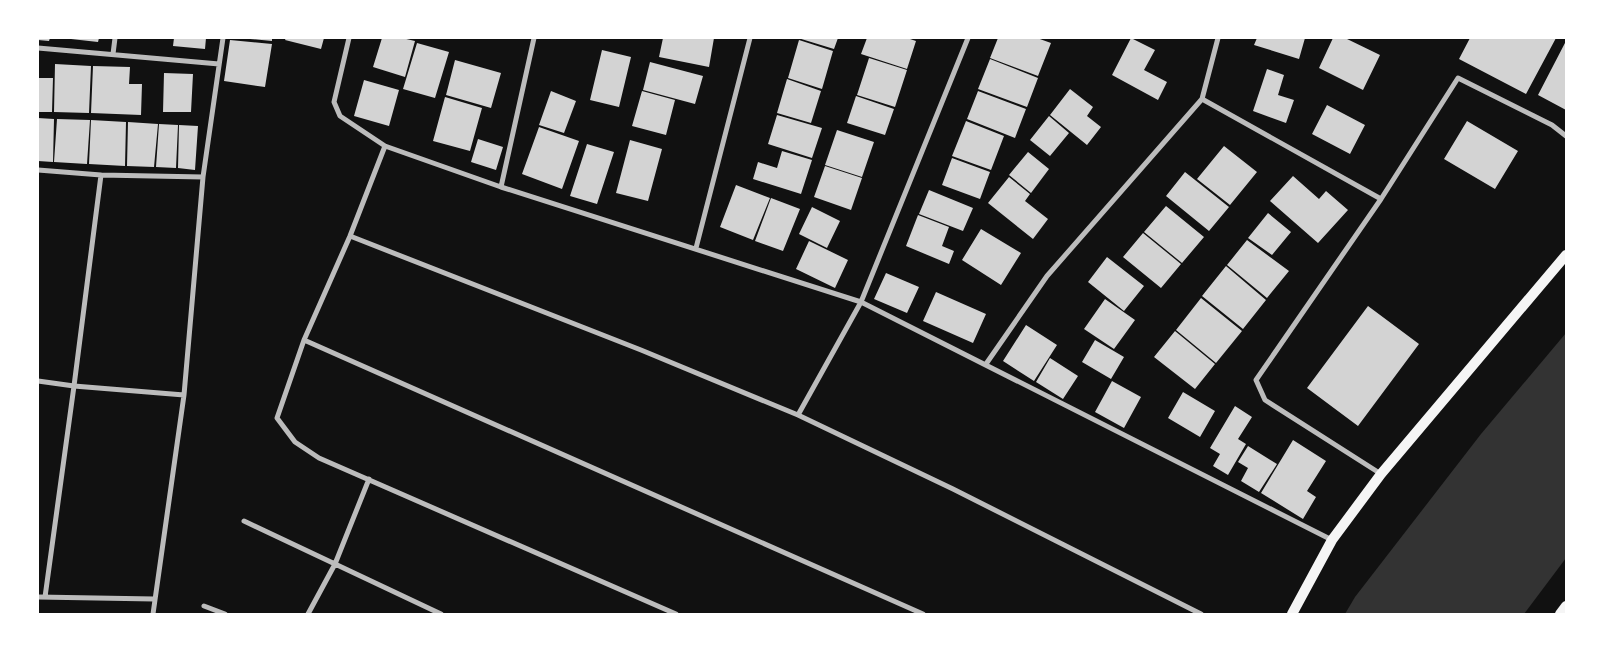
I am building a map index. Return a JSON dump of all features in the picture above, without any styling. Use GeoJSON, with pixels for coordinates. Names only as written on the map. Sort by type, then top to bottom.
{"type":"FeatureCollection","features":[{"type":"Feature","properties":{"kind":"main road"},"geometry":{"type":"LineString","coordinates":[[1292,614],[1332,540],[1381,474],[1566,255]]}},
{"type":"Feature","properties":{"kind":"main road"},"geometry":{"type":"LineString","coordinates":[[1560,614],[1566,606]]}},
{"type":"Feature","properties":{"kind":"street"},"geometry":{"type":"LineString","coordinates":[[113,54],[115,38]]}},
{"type":"Feature","properties":{"kind":"street"},"geometry":{"type":"LineString","coordinates":[[152,614],[184,395],[203,178],[223,38]]}},
{"type":"Feature","properties":{"kind":"street"},"geometry":{"type":"LineString","coordinates":[[349,38],[334,102],[340,116],[385,146],[501,187],[861,302],[1332,540]]}},
{"type":"Feature","properties":{"kind":"street"},"geometry":{"type":"LineString","coordinates":[[501,187],[534,38]]}},
{"type":"Feature","properties":{"kind":"street"},"geometry":{"type":"LineString","coordinates":[[696,248],[750,38]]}},
{"type":"Feature","properties":{"kind":"street"},"geometry":{"type":"LineString","coordinates":[[798,415],[861,302],[968,38]]}},
{"type":"Feature","properties":{"kind":"street"},"geometry":{"type":"LineString","coordinates":[[986,364],[1047,276],[1202,99],[1218,38]]}},
{"type":"Feature","properties":{"kind":"street"},"geometry":{"type":"LineString","coordinates":[[38,48],[219,64]]}},
{"type":"Feature","properties":{"kind":"street"},"geometry":{"type":"LineString","coordinates":[[1381,474],[1265,400],[1256,380],[1380,199],[1458,78],[1552,125],[1566,136]]}},
{"type":"Feature","properties":{"kind":"street"},"geometry":{"type":"LineString","coordinates":[[1202,99],[1380,199]]}},
{"type":"Feature","properties":{"kind":"street"},"geometry":{"type":"LineString","coordinates":[[385,146],[350,236],[304,340],[276,418],[295,442],[319,458],[676,614]]}},
{"type":"Feature","properties":{"kind":"street"},"geometry":{"type":"LineString","coordinates":[[38,170],[101,175],[203,178]]}},
{"type":"Feature","properties":{"kind":"street"},"geometry":{"type":"LineString","coordinates":[[45,597],[101,175]]}},
{"type":"Feature","properties":{"kind":"street"},"geometry":{"type":"LineString","coordinates":[[350,236],[641,350],[798,415],[962,493],[1201,614]]}},
{"type":"Feature","properties":{"kind":"street"},"geometry":{"type":"LineString","coordinates":[[304,340],[923,614]]}},
{"type":"Feature","properties":{"kind":"street"},"geometry":{"type":"LineString","coordinates":[[38,381],[74,386],[184,395]]}},
{"type":"Feature","properties":{"kind":"street"},"geometry":{"type":"LineString","coordinates":[[308,614],[335,564],[369,479]]}},
{"type":"Feature","properties":{"kind":"street"},"geometry":{"type":"LineString","coordinates":[[244,521],[441,614]]}},
{"type":"Feature","properties":{"kind":"street"},"geometry":{"type":"LineString","coordinates":[[38,597],[154,599]]}},
{"type":"Feature","properties":{"kind":"street"},"geometry":{"type":"LineString","coordinates":[[204,606],[225,614]]}},
{"type":"Feature","properties":{"kind":"shaded area"},"geometry":{"type":"Polygon","coordinates":[[[1566,333],[1566,558],[1524,614],[1345,614],[1355,597],[1481,434],[1566,333]]]}},
{"type":"Feature","properties":{"kind":"building"},"geometry":{"type":"Polygon","coordinates":[[[38,38],[50,38],[49,41],[38,40],[38,38]]]}},
{"type":"Feature","properties":{"kind":"building"},"geometry":{"type":"Polygon","coordinates":[[[71,38],[99,38],[98,42],[71,38]]]}},
{"type":"Feature","properties":{"kind":"building"},"geometry":{"type":"Polygon","coordinates":[[[174,38],[206,38],[205,49],[173,46],[174,38]]]}},
{"type":"Feature","properties":{"kind":"building"},"geometry":{"type":"Polygon","coordinates":[[[272,38],[272,41],[250,39],[272,38]]]}},
{"type":"Feature","properties":{"kind":"building"},"geometry":{"type":"Polygon","coordinates":[[[286,38],[324,38],[321,49],[285,40],[286,38]]]}},
{"type":"Feature","properties":{"kind":"building"},"geometry":{"type":"Polygon","coordinates":[[[382,38],[402,38],[415,41],[405,77],[373,67],[382,38]]]}},
{"type":"Feature","properties":{"kind":"building"},"geometry":{"type":"Polygon","coordinates":[[[663,38],[714,38],[709,67],[659,57],[663,38]]]}},
{"type":"Feature","properties":{"kind":"building"},"geometry":{"type":"Polygon","coordinates":[[[798,38],[838,38],[834,49],[798,38]]]}},
{"type":"Feature","properties":{"kind":"building"},"geometry":{"type":"Polygon","coordinates":[[[867,38],[907,38],[916,41],[907,69],[861,54],[867,38]]]}},
{"type":"Feature","properties":{"kind":"building"},"geometry":{"type":"Polygon","coordinates":[[[998,38],[1037,38],[1051,43],[1038,76],[990,58],[998,38]]]}},
{"type":"Feature","properties":{"kind":"building"},"geometry":{"type":"Polygon","coordinates":[[[1131,38],[1155,50],[1144,70],[1167,82],[1158,100],[1112,75],[1131,38]]]}},
{"type":"Feature","properties":{"kind":"building"},"geometry":{"type":"Polygon","coordinates":[[[1257,38],[1305,38],[1299,59],[1254,45],[1257,38]]]}},
{"type":"Feature","properties":{"kind":"building"},"geometry":{"type":"Polygon","coordinates":[[[1333,38],[1345,38],[1380,55],[1363,90],[1319,68],[1333,38]]]}},
{"type":"Feature","properties":{"kind":"building"},"geometry":{"type":"Polygon","coordinates":[[[1470,38],[1556,38],[1526,94],[1459,59],[1470,38]]]}},
{"type":"Feature","properties":{"kind":"building"},"geometry":{"type":"Polygon","coordinates":[[[230,40],[272,44],[265,87],[224,81],[230,40]]]}},
{"type":"Feature","properties":{"kind":"building"},"geometry":{"type":"Polygon","coordinates":[[[799,40],[833,51],[822,89],[788,78],[799,40]]]}},
{"type":"Feature","properties":{"kind":"building"},"geometry":{"type":"Polygon","coordinates":[[[1566,41],[1566,110],[1538,95],[1566,41]]]}},
{"type":"Feature","properties":{"kind":"building"},"geometry":{"type":"Polygon","coordinates":[[[417,43],[449,52],[435,98],[403,89],[417,43]]]}},
{"type":"Feature","properties":{"kind":"building"},"geometry":{"type":"Polygon","coordinates":[[[602,50],[631,57],[619,107],[590,100],[602,50]]]}},
{"type":"Feature","properties":{"kind":"building"},"geometry":{"type":"Polygon","coordinates":[[[869,58],[907,70],[895,107],[857,95],[869,58]]]}},
{"type":"Feature","properties":{"kind":"building"},"geometry":{"type":"Polygon","coordinates":[[[990,59],[1038,78],[1027,107],[978,89],[990,59]]]}},
{"type":"Feature","properties":{"kind":"building"},"geometry":{"type":"Polygon","coordinates":[[[455,60],[501,73],[491,108],[446,95],[455,60]]]}},
{"type":"Feature","properties":{"kind":"building"},"geometry":{"type":"Polygon","coordinates":[[[650,62],[703,76],[695,104],[643,90],[650,62]]]}},
{"type":"Feature","properties":{"kind":"building"},"geometry":{"type":"Polygon","coordinates":[[[55,64],[91,66],[89,113],[54,112],[55,64]]]}},
{"type":"Feature","properties":{"kind":"building"},"geometry":{"type":"Polygon","coordinates":[[[93,66],[130,67],[129,84],[142,84],[141,115],[91,113],[93,66]]]}},
{"type":"Feature","properties":{"kind":"building"},"geometry":{"type":"Polygon","coordinates":[[[1267,69],[1284,75],[1278,95],[1294,100],[1286,123],[1253,111],[1267,69]]]}},
{"type":"Feature","properties":{"kind":"building"},"geometry":{"type":"Polygon","coordinates":[[[164,73],[193,74],[191,112],[163,112],[164,73]]]}},
{"type":"Feature","properties":{"kind":"building"},"geometry":{"type":"Polygon","coordinates":[[[38,78],[53,78],[52,112],[38,112],[38,78]]]}},
{"type":"Feature","properties":{"kind":"building"},"geometry":{"type":"Polygon","coordinates":[[[787,79],[821,91],[811,123],[777,113],[787,79]]]}},
{"type":"Feature","properties":{"kind":"building"},"geometry":{"type":"Polygon","coordinates":[[[364,80],[399,90],[389,126],[354,116],[364,80]]]}},
{"type":"Feature","properties":{"kind":"building"},"geometry":{"type":"Polygon","coordinates":[[[1070,89],[1093,107],[1087,116],[1101,127],[1087,145],[1050,115],[1070,89]]]}},
{"type":"Feature","properties":{"kind":"building"},"geometry":{"type":"Polygon","coordinates":[[[551,91],[576,101],[564,133],[539,125],[551,91]]]}},
{"type":"Feature","properties":{"kind":"building"},"geometry":{"type":"Polygon","coordinates":[[[642,91],[675,100],[666,135],[632,126],[642,91]]]}},
{"type":"Feature","properties":{"kind":"building"},"geometry":{"type":"Polygon","coordinates":[[[978,91],[1026,109],[1015,138],[967,119],[978,91]]]}},
{"type":"Feature","properties":{"kind":"building"},"geometry":{"type":"Polygon","coordinates":[[[856,96],[894,109],[885,135],[847,123],[856,96]]]}},
{"type":"Feature","properties":{"kind":"building"},"geometry":{"type":"Polygon","coordinates":[[[445,97],[482,108],[470,151],[433,141],[445,97]]]}},
{"type":"Feature","properties":{"kind":"building"},"geometry":{"type":"Polygon","coordinates":[[[1327,105],[1365,125],[1350,154],[1312,134],[1327,105]]]}},
{"type":"Feature","properties":{"kind":"building"},"geometry":{"type":"Polygon","coordinates":[[[777,115],[822,128],[812,158],[768,144],[777,115]]]}},
{"type":"Feature","properties":{"kind":"building"},"geometry":{"type":"Polygon","coordinates":[[[1049,116],[1069,133],[1050,156],[1030,140],[1049,116]]]}},
{"type":"Feature","properties":{"kind":"building"},"geometry":{"type":"Polygon","coordinates":[[[38,118],[54,119],[53,162],[38,161],[38,118]]]}},
{"type":"Feature","properties":{"kind":"building"},"geometry":{"type":"Polygon","coordinates":[[[57,119],[90,120],[87,164],[54,162],[57,119]]]}},
{"type":"Feature","properties":{"kind":"building"},"geometry":{"type":"Polygon","coordinates":[[[91,120],[126,122],[125,166],[89,164],[91,120]]]}},
{"type":"Feature","properties":{"kind":"building"},"geometry":{"type":"Polygon","coordinates":[[[966,121],[1004,136],[991,170],[952,156],[966,121]]]}},
{"type":"Feature","properties":{"kind":"building"},"geometry":{"type":"Polygon","coordinates":[[[1467,121],[1518,151],[1495,189],[1444,159],[1467,121]]]}},
{"type":"Feature","properties":{"kind":"building"},"geometry":{"type":"Polygon","coordinates":[[[128,122],[158,124],[154,167],[127,166],[128,122]]]}},
{"type":"Feature","properties":{"kind":"building"},"geometry":{"type":"Polygon","coordinates":[[[159,124],[178,125],[176,168],[156,167],[159,124]]]}},
{"type":"Feature","properties":{"kind":"building"},"geometry":{"type":"Polygon","coordinates":[[[179,125],[198,126],[195,170],[178,168],[179,125]]]}},
{"type":"Feature","properties":{"kind":"building"},"geometry":{"type":"Polygon","coordinates":[[[539,127],[579,141],[562,189],[522,174],[539,127]]]}},
{"type":"Feature","properties":{"kind":"building"},"geometry":{"type":"Polygon","coordinates":[[[837,130],[874,142],[862,177],[825,165],[837,130]]]}},
{"type":"Feature","properties":{"kind":"building"},"geometry":{"type":"Polygon","coordinates":[[[478,139],[503,147],[496,170],[471,162],[478,139]]]}},
{"type":"Feature","properties":{"kind":"building"},"geometry":{"type":"Polygon","coordinates":[[[630,140],[662,149],[648,201],[616,193],[630,140]]]}},
{"type":"Feature","properties":{"kind":"building"},"geometry":{"type":"Polygon","coordinates":[[[587,144],[614,152],[597,204],[570,196],[587,144]]]}},
{"type":"Feature","properties":{"kind":"building"},"geometry":{"type":"Polygon","coordinates":[[[1224,146],[1257,172],[1230,205],[1197,179],[1224,146]]]}},
{"type":"Feature","properties":{"kind":"building"},"geometry":{"type":"Polygon","coordinates":[[[782,151],[812,160],[801,194],[753,179],[758,162],[777,168],[782,151]]]}},
{"type":"Feature","properties":{"kind":"building"},"geometry":{"type":"Polygon","coordinates":[[[1028,152],[1049,169],[1031,193],[1009,175],[1028,152]]]}},
{"type":"Feature","properties":{"kind":"building"},"geometry":{"type":"Polygon","coordinates":[[[952,158],[990,172],[980,199],[942,185],[952,158]]]}},
{"type":"Feature","properties":{"kind":"building"},"geometry":{"type":"Polygon","coordinates":[[[825,166],[862,178],[851,210],[814,197],[825,166]]]}},
{"type":"Feature","properties":{"kind":"building"},"geometry":{"type":"Polygon","coordinates":[[[1185,172],[1229,207],[1209,231],[1166,196],[1185,172]]]}},
{"type":"Feature","properties":{"kind":"building"},"geometry":{"type":"Polygon","coordinates":[[[1293,176],[1319,199],[1326,191],[1348,210],[1318,243],[1270,201],[1293,176]]]}},
{"type":"Feature","properties":{"kind":"building"},"geometry":{"type":"Polygon","coordinates":[[[1009,177],[1030,194],[1025,201],[1048,219],[1033,239],[988,203],[1009,177]]]}},
{"type":"Feature","properties":{"kind":"building"},"geometry":{"type":"Polygon","coordinates":[[[736,185],[770,198],[753,240],[720,227],[736,185]]]}},
{"type":"Feature","properties":{"kind":"building"},"geometry":{"type":"Polygon","coordinates":[[[929,190],[973,208],[963,231],[919,214],[929,190]]]}},
{"type":"Feature","properties":{"kind":"building"},"geometry":{"type":"Polygon","coordinates":[[[771,198],[800,209],[783,251],[755,241],[771,198]]]}},
{"type":"Feature","properties":{"kind":"building"},"geometry":{"type":"Polygon","coordinates":[[[1166,206],[1204,237],[1182,263],[1144,232],[1166,206]]]}},
{"type":"Feature","properties":{"kind":"building"},"geometry":{"type":"Polygon","coordinates":[[[812,207],[840,221],[827,248],[799,234],[812,207]]]}},
{"type":"Feature","properties":{"kind":"building"},"geometry":{"type":"Polygon","coordinates":[[[1268,213],[1291,232],[1272,255],[1248,238],[1268,213]]]}},
{"type":"Feature","properties":{"kind":"building"},"geometry":{"type":"Polygon","coordinates":[[[918,215],[949,227],[942,246],[954,251],[949,264],[906,246],[918,215]]]}},
{"type":"Feature","properties":{"kind":"building"},"geometry":{"type":"Polygon","coordinates":[[[981,229],[1021,253],[1001,285],[962,260],[981,229]]]}},
{"type":"Feature","properties":{"kind":"building"},"geometry":{"type":"Polygon","coordinates":[[[1143,233],[1181,264],[1161,288],[1123,257],[1143,233]]]}},
{"type":"Feature","properties":{"kind":"building"},"geometry":{"type":"Polygon","coordinates":[[[1247,240],[1289,271],[1267,298],[1227,265],[1247,240]]]}},
{"type":"Feature","properties":{"kind":"building"},"geometry":{"type":"Polygon","coordinates":[[[809,241],[848,260],[835,288],[796,269],[809,241]]]}},
{"type":"Feature","properties":{"kind":"building"},"geometry":{"type":"Polygon","coordinates":[[[1107,257],[1144,286],[1124,311],[1088,282],[1107,257]]]}},
{"type":"Feature","properties":{"kind":"building"},"geometry":{"type":"Polygon","coordinates":[[[1226,266],[1266,300],[1243,329],[1202,296],[1226,266]]]}},
{"type":"Feature","properties":{"kind":"building"},"geometry":{"type":"Polygon","coordinates":[[[886,273],[919,287],[907,313],[874,299],[886,273]]]}},
{"type":"Feature","properties":{"kind":"building"},"geometry":{"type":"Polygon","coordinates":[[[936,292],[986,314],[973,343],[923,321],[936,292]]]}},
{"type":"Feature","properties":{"kind":"building"},"geometry":{"type":"Polygon","coordinates":[[[1201,298],[1242,331],[1216,363],[1176,330],[1201,298]]]}},
{"type":"Feature","properties":{"kind":"building"},"geometry":{"type":"Polygon","coordinates":[[[1105,299],[1135,320],[1114,349],[1084,329],[1105,299]]]}},
{"type":"Feature","properties":{"kind":"building"},"geometry":{"type":"Polygon","coordinates":[[[1368,306],[1419,344],[1358,426],[1307,388],[1368,306]]]}},
{"type":"Feature","properties":{"kind":"building"},"geometry":{"type":"Polygon","coordinates":[[[1026,325],[1057,345],[1034,381],[1003,361],[1026,325]]]}},
{"type":"Feature","properties":{"kind":"building"},"geometry":{"type":"Polygon","coordinates":[[[1175,331],[1215,364],[1195,389],[1154,357],[1175,331]]]}},
{"type":"Feature","properties":{"kind":"building"},"geometry":{"type":"Polygon","coordinates":[[[1095,340],[1124,357],[1111,379],[1082,362],[1095,340]]]}},
{"type":"Feature","properties":{"kind":"building"},"geometry":{"type":"Polygon","coordinates":[[[1050,358],[1078,376],[1063,399],[1036,382],[1050,358]]]}},
{"type":"Feature","properties":{"kind":"building"},"geometry":{"type":"Polygon","coordinates":[[[1112,381],[1141,397],[1124,428],[1095,412],[1112,381]]]}},
{"type":"Feature","properties":{"kind":"building"},"geometry":{"type":"Polygon","coordinates":[[[1183,392],[1215,411],[1200,437],[1168,418],[1183,392]]]}},
{"type":"Feature","properties":{"kind":"building"},"geometry":{"type":"Polygon","coordinates":[[[1235,406],[1252,417],[1238,439],[1246,444],[1228,475],[1213,466],[1220,454],[1210,448],[1235,406]]]}},
{"type":"Feature","properties":{"kind":"building"},"geometry":{"type":"Polygon","coordinates":[[[1293,440],[1326,461],[1307,491],[1316,497],[1303,519],[1261,493],[1293,440]]]}},
{"type":"Feature","properties":{"kind":"building"},"geometry":{"type":"Polygon","coordinates":[[[1248,446],[1277,464],[1259,492],[1241,481],[1248,468],[1238,462],[1248,446]]]}}]}
